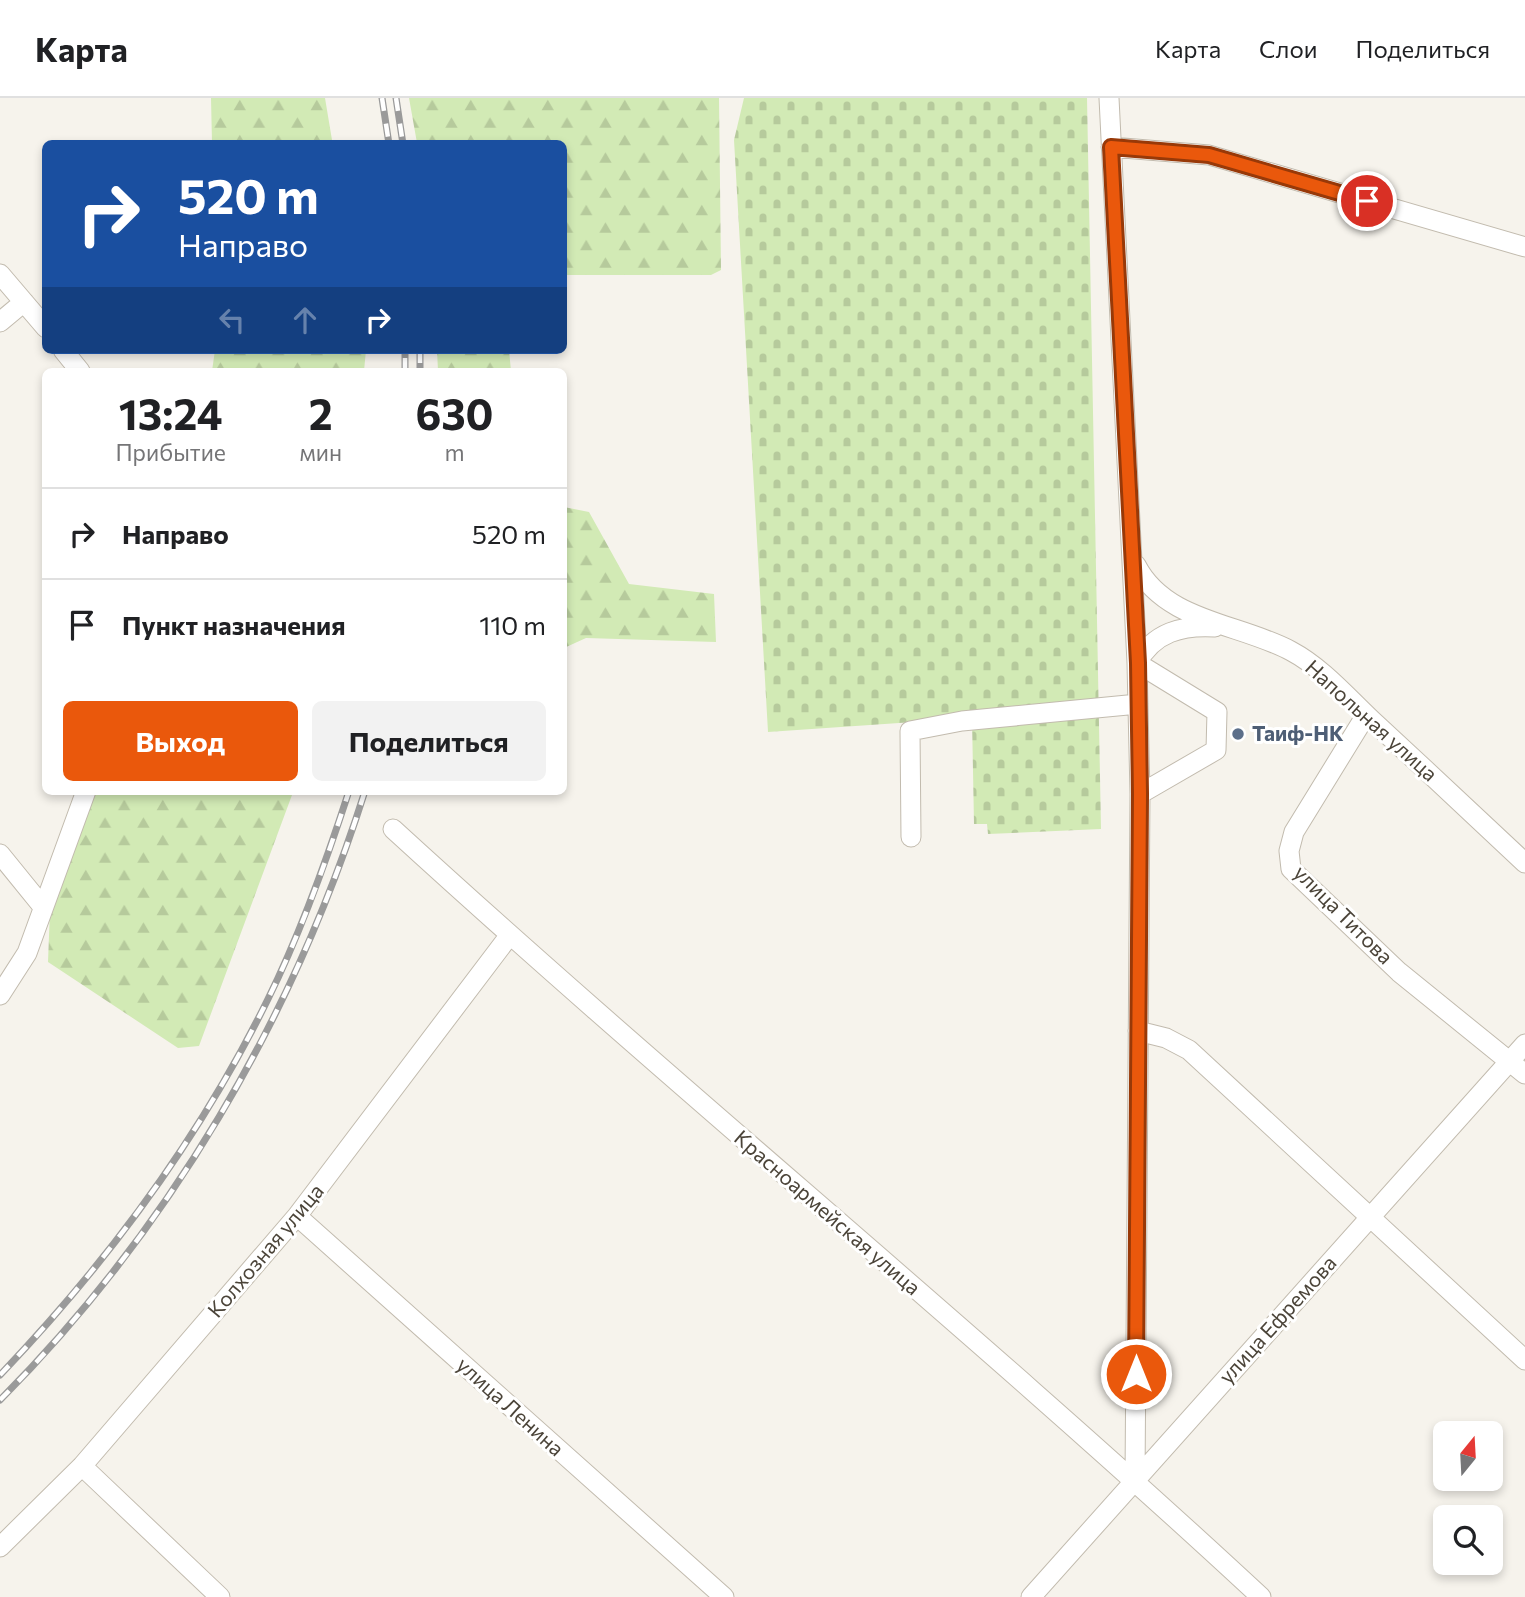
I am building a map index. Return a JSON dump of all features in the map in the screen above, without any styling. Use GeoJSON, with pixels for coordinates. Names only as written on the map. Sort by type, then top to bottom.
{"type":"FeatureCollection","features":[{"type":"Feature","properties":{"kind":"street"},"geometry":{"type":"LineString","coordinates":[[1109,98],[1138,663],[1140,794],[1135,1480]]}},
{"type":"Feature","properties":{"kind":"street"},"geometry":{"type":"LineString","coordinates":[[1111,147],[1209,155],[1525,247]]}},
{"type":"Feature","properties":{"kind":"street"},"geometry":{"type":"LineString","coordinates":[[0,274],[42,323]]}},
{"type":"Feature","properties":{"kind":"street"},"geometry":{"type":"LineString","coordinates":[[0,322],[24,302]]}},
{"type":"Feature","properties":{"kind":"street"},"geometry":{"type":"LineString","coordinates":[[66,354],[78,368]]}},
{"type":"Feature","properties":{"kind":"street","name":"Напольная улица"},"geometry":{"type":"LineString","coordinates":[[1134,561],[1145,583],[1158,597],[1292,652],[1315,667],[1525,863]]}},
{"type":"Feature","properties":{"kind":"street"},"geometry":{"type":"LineString","coordinates":[[1138,663],[1154,640],[1173,630],[1194,626],[1230,628]]}},
{"type":"Feature","properties":{"kind":"street"},"geometry":{"type":"LineString","coordinates":[[1138,663],[1217,712],[1216,750],[1140,794]]}},
{"type":"Feature","properties":{"kind":"street"},"geometry":{"type":"LineString","coordinates":[[911,837],[911,731],[962,721],[1138,705]]}},
{"type":"Feature","properties":{"kind":"street","name":"улица Титова"},"geometry":{"type":"LineString","coordinates":[[1366,715],[1294,832],[1289,851],[1291,869],[1399,972],[1525,1074]]}},
{"type":"Feature","properties":{"kind":"street"},"geometry":{"type":"LineString","coordinates":[[0,995],[27,953],[85,795]]}},
{"type":"Feature","properties":{"kind":"street","name":"Красноармейская улица"},"geometry":{"type":"LineString","coordinates":[[393,829],[509,936],[1135,1480],[1261,1597]]}},
{"type":"Feature","properties":{"kind":"street"},"geometry":{"type":"LineString","coordinates":[[0,854],[43,907]]}},
{"type":"Feature","properties":{"kind":"street","name":"Колхозная улица"},"geometry":{"type":"LineString","coordinates":[[0,1547],[82,1466],[297,1216],[509,936]]}},
{"type":"Feature","properties":{"kind":"street"},"geometry":{"type":"LineString","coordinates":[[1138,1031],[1166,1038],[1189,1050],[1525,1360]]}},
{"type":"Feature","properties":{"kind":"street","name":"улица Ефремова"},"geometry":{"type":"LineString","coordinates":[[1031,1597],[1525,1044]]}},
{"type":"Feature","properties":{"kind":"street","name":"улица Ленина"},"geometry":{"type":"LineString","coordinates":[[297,1216],[724,1597]]}},
{"type":"Feature","properties":{"kind":"street"},"geometry":{"type":"LineString","coordinates":[[82,1466],[220,1597]]}},
{"type":"Feature","properties":{"kind":"green space"},"geometry":{"type":"Polygon","coordinates":[[[211,98],[325,98],[332,140],[212,140],[211,98]]]}},
{"type":"Feature","properties":{"kind":"green space"},"geometry":{"type":"Polygon","coordinates":[[[409,98],[719,98],[721,270],[711,275],[567,275],[567,140],[416,140],[409,98]]]}},
{"type":"Feature","properties":{"kind":"green space"},"geometry":{"type":"Polygon","coordinates":[[[744,98],[1087,98],[1101,829],[988,834],[987,824],[974,824],[972,718],[768,732],[734,140],[744,98]]]}},
{"type":"Feature","properties":{"kind":"green space"},"geometry":{"type":"Polygon","coordinates":[[[214,354],[366,354],[364,368],[212,368],[214,354]]]}},
{"type":"Feature","properties":{"kind":"green space"},"geometry":{"type":"Polygon","coordinates":[[[437,354],[509,354],[511,368],[438,368],[437,354]]]}},
{"type":"Feature","properties":{"kind":"green space"},"geometry":{"type":"Polygon","coordinates":[[[567,508],[589,512],[629,584],[714,594],[716,642],[586,638],[567,647],[567,508]]]}},
{"type":"Feature","properties":{"kind":"green space"},"geometry":{"type":"Polygon","coordinates":[[[92,795],[292,795],[199,1046],[178,1048],[48,962],[50,910],[92,795]]]}},
{"type":"Feature","properties":{"kind":"railway"},"geometry":{"type":"LineString","coordinates":[[382,98],[388,140]]}},
{"type":"Feature","properties":{"kind":"railway"},"geometry":{"type":"LineString","coordinates":[[396,98],[402,140]]}},
{"type":"Feature","properties":{"kind":"railway"},"geometry":{"type":"LineString","coordinates":[[405,354],[405,368]]}},
{"type":"Feature","properties":{"kind":"railway"},"geometry":{"type":"LineString","coordinates":[[420,354],[420,368]]}},
{"type":"Feature","properties":{"kind":"railway"},"geometry":{"type":"LineString","coordinates":[[0,1375],[77,1289],[113,1244],[148,1198],[212,1101],[268,999],[291,948],[348,795]]}},
{"type":"Feature","properties":{"kind":"railway"},"geometry":{"type":"LineString","coordinates":[[0,1400],[61,1334],[118,1265],[171,1193],[219,1117],[262,1039],[301,958],[336,876],[364,795]]}},
{"type":"Feature","properties":{"kind":"place","name":"Таиф-НК"},"geometry":{"type":"Point","coordinates":[1238,734]}},
{"type":"Feature","properties":{"kind":"route"},"geometry":{"type":"LineString","coordinates":[[1136,1374],[1140,794],[1138,663],[1111,147],[1209,155],[1367,201]]}}]}
